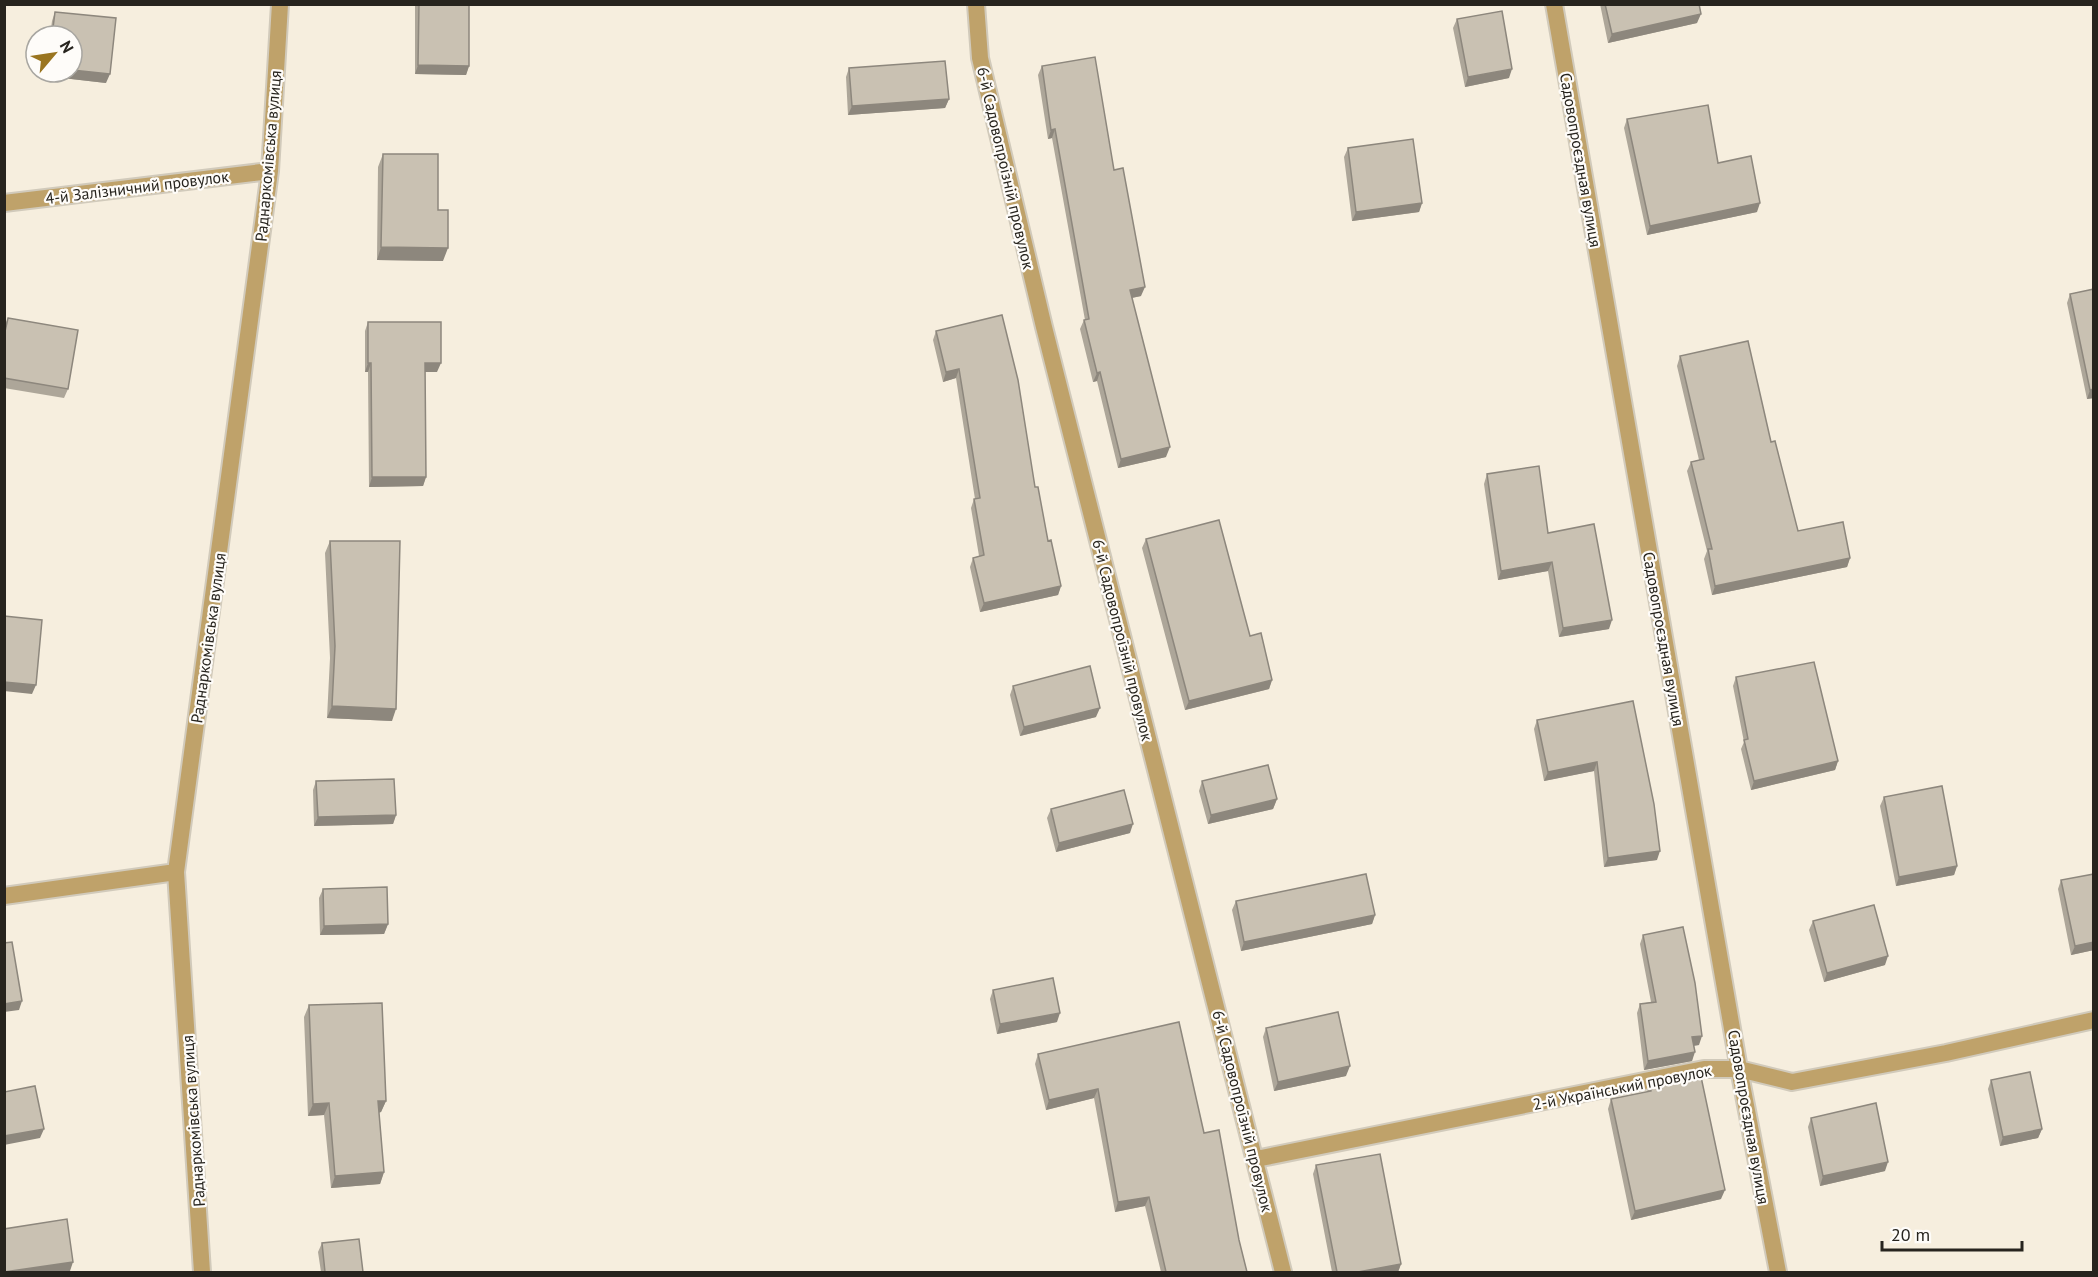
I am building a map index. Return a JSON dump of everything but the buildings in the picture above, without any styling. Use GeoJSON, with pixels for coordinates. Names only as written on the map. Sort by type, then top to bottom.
{"type":"FeatureCollection","features":[{"type":"Feature","properties":{"kind":"street","name":"Раднаркомівська вулиця"},"geometry":{"type":"LineString","coordinates":[[202,1272],[176,872],[270,171],[280,4]]}},
{"type":"Feature","properties":{"kind":"street","name":"6-й Садовопроїзній провулок"},"geometry":{"type":"LineString","coordinates":[[976,4],[980,58],[1044,327],[1283,1272]]}},
{"type":"Feature","properties":{"kind":"street","name":"Садовопроєздная вулиця"},"geometry":{"type":"LineString","coordinates":[[1554,4],[1739,1069],[1778,1272]]}},
{"type":"Feature","properties":{"kind":"street","name":"4-й Залізничний провулок"},"geometry":{"type":"LineString","coordinates":[[4,203],[270,171]]}},
{"type":"Feature","properties":{"kind":"street"},"geometry":{"type":"LineString","coordinates":[[4,896],[176,872]]}},
{"type":"Feature","properties":{"kind":"street","name":"2-й Український провулок"},"geometry":{"type":"LineString","coordinates":[[1256,1159],[1704,1070],[1739,1069],[1792,1082],[1946,1053],[2094,1020]]}}]}
